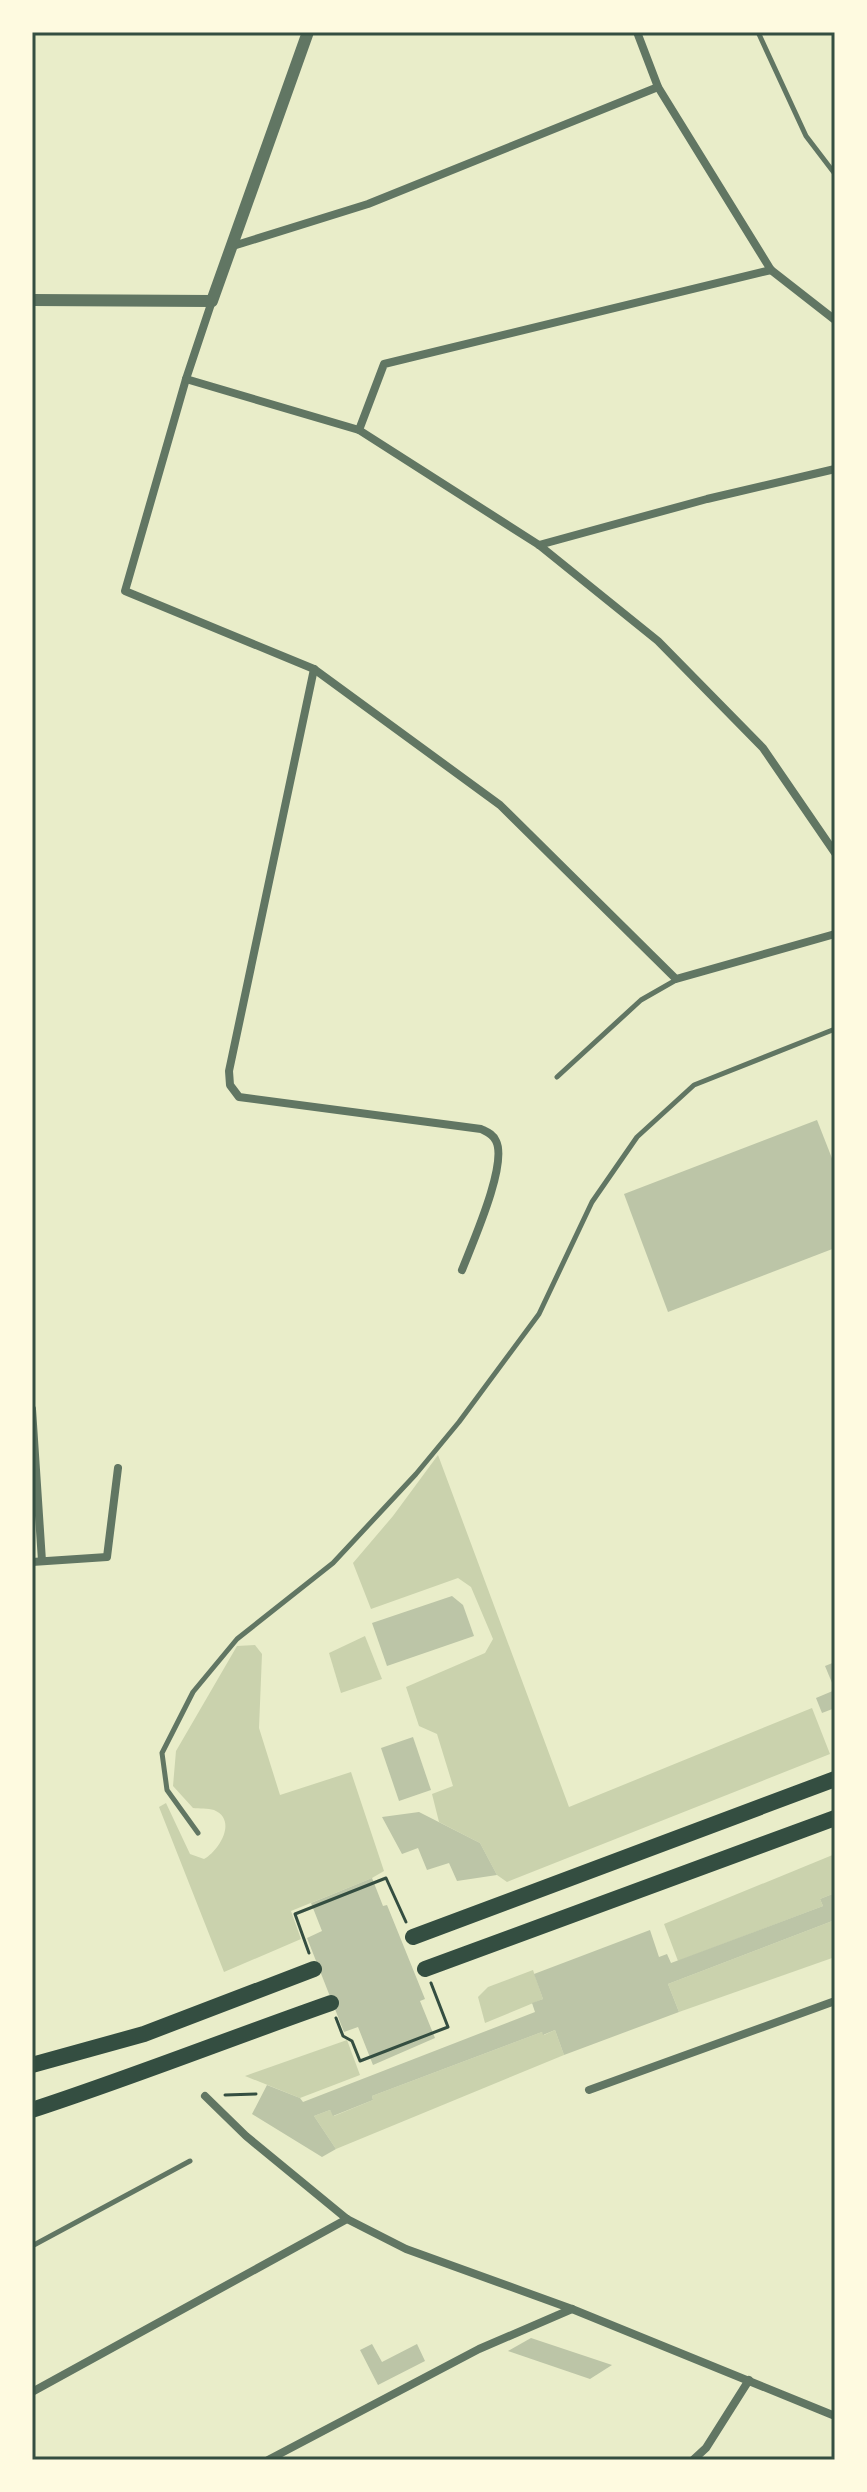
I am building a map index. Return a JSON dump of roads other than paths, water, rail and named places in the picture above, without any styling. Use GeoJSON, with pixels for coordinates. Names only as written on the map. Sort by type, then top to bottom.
{"type":"FeatureCollection","features":[{"type":"Feature","properties":{"kind":"highway"},"geometry":{"type":"LineString","coordinates":[[413,1937],[835,1779]]}},
{"type":"Feature","properties":{"kind":"highway"},"geometry":{"type":"LineString","coordinates":[[425,1969],[835,1818]]}},
{"type":"Feature","properties":{"kind":"highway"},"geometry":{"type":"LineString","coordinates":[[32,2065],[144,2034],[314,1969]]}},
{"type":"Feature","properties":{"kind":"highway"},"geometry":{"type":"LineString","coordinates":[[32,2110],[152,2070],[331,2003]]}},
{"type":"Feature","properties":{"kind":"street"},"geometry":{"type":"LineString","coordinates":[[308,32],[186,379],[125,591],[314,669],[500,805],[676,979],[835,934]]}},
{"type":"Feature","properties":{"kind":"street"},"geometry":{"type":"LineString","coordinates":[[637,32],[658,87],[771,270],[835,320]]}},
{"type":"Feature","properties":{"kind":"street"},"geometry":{"type":"LineString","coordinates":[[233,246],[368,204],[658,87]]}},
{"type":"Feature","properties":{"kind":"street"},"geometry":{"type":"LineString","coordinates":[[359,430],[384,364],[771,270]]}},
{"type":"Feature","properties":{"kind":"street"},"geometry":{"type":"LineString","coordinates":[[32,300],[212,301]]}},
{"type":"Feature","properties":{"kind":"street"},"geometry":{"type":"LineString","coordinates":[[186,379],[359,430],[539,545],[658,641],[763,748],[835,853]]}},
{"type":"Feature","properties":{"kind":"street"},"geometry":{"type":"LineString","coordinates":[[539,545],[707,499],[835,469]]}},
{"type":"Feature","properties":{"kind":"street"},"geometry":{"type":"LineString","coordinates":[[314,669],[229,1071],[230,1085],[239,1097],[481,1129],[492,1136],[498,1143],[499,1160],[489,1199],[462,1270]]}},
{"type":"Feature","properties":{"kind":"street"},"geometry":{"type":"LineString","coordinates":[[32,1409],[42,1561]]}},
{"type":"Feature","properties":{"kind":"street"},"geometry":{"type":"LineString","coordinates":[[32,1562],[107,1557],[118,1468]]}},
{"type":"Feature","properties":{"kind":"street"},"geometry":{"type":"LineString","coordinates":[[589,2090],[835,2001]]}},
{"type":"Feature","properties":{"kind":"street"},"geometry":{"type":"LineString","coordinates":[[205,2096],[246,2136],[347,2219],[406,2249],[572,2309],[835,2416]]}},
{"type":"Feature","properties":{"kind":"street"},"geometry":{"type":"LineString","coordinates":[[32,2392],[347,2219]]}},
{"type":"Feature","properties":{"kind":"street"},"geometry":{"type":"LineString","coordinates":[[268,2460],[479,2349],[572,2309]]}},
{"type":"Feature","properties":{"kind":"street"},"geometry":{"type":"LineString","coordinates":[[693,2460],[706,2448],[749,2380]]}},
{"type":"Feature","properties":{"kind":"lane"},"geometry":{"type":"LineString","coordinates":[[758,32],[806,136],[835,174]]}},
{"type":"Feature","properties":{"kind":"lane"},"geometry":{"type":"LineString","coordinates":[[557,1077],[641,1000],[676,979]]}},
{"type":"Feature","properties":{"kind":"lane"},"geometry":{"type":"LineString","coordinates":[[198,1833],[167,1790],[162,1753],[193,1692],[237,1639],[333,1563],[416,1474],[459,1422],[539,1314],[592,1202],[637,1137],[694,1085],[835,1029]]}},
{"type":"Feature","properties":{"kind":"lane"},"geometry":{"type":"LineString","coordinates":[[32,2246],[190,2161]]}}]}
